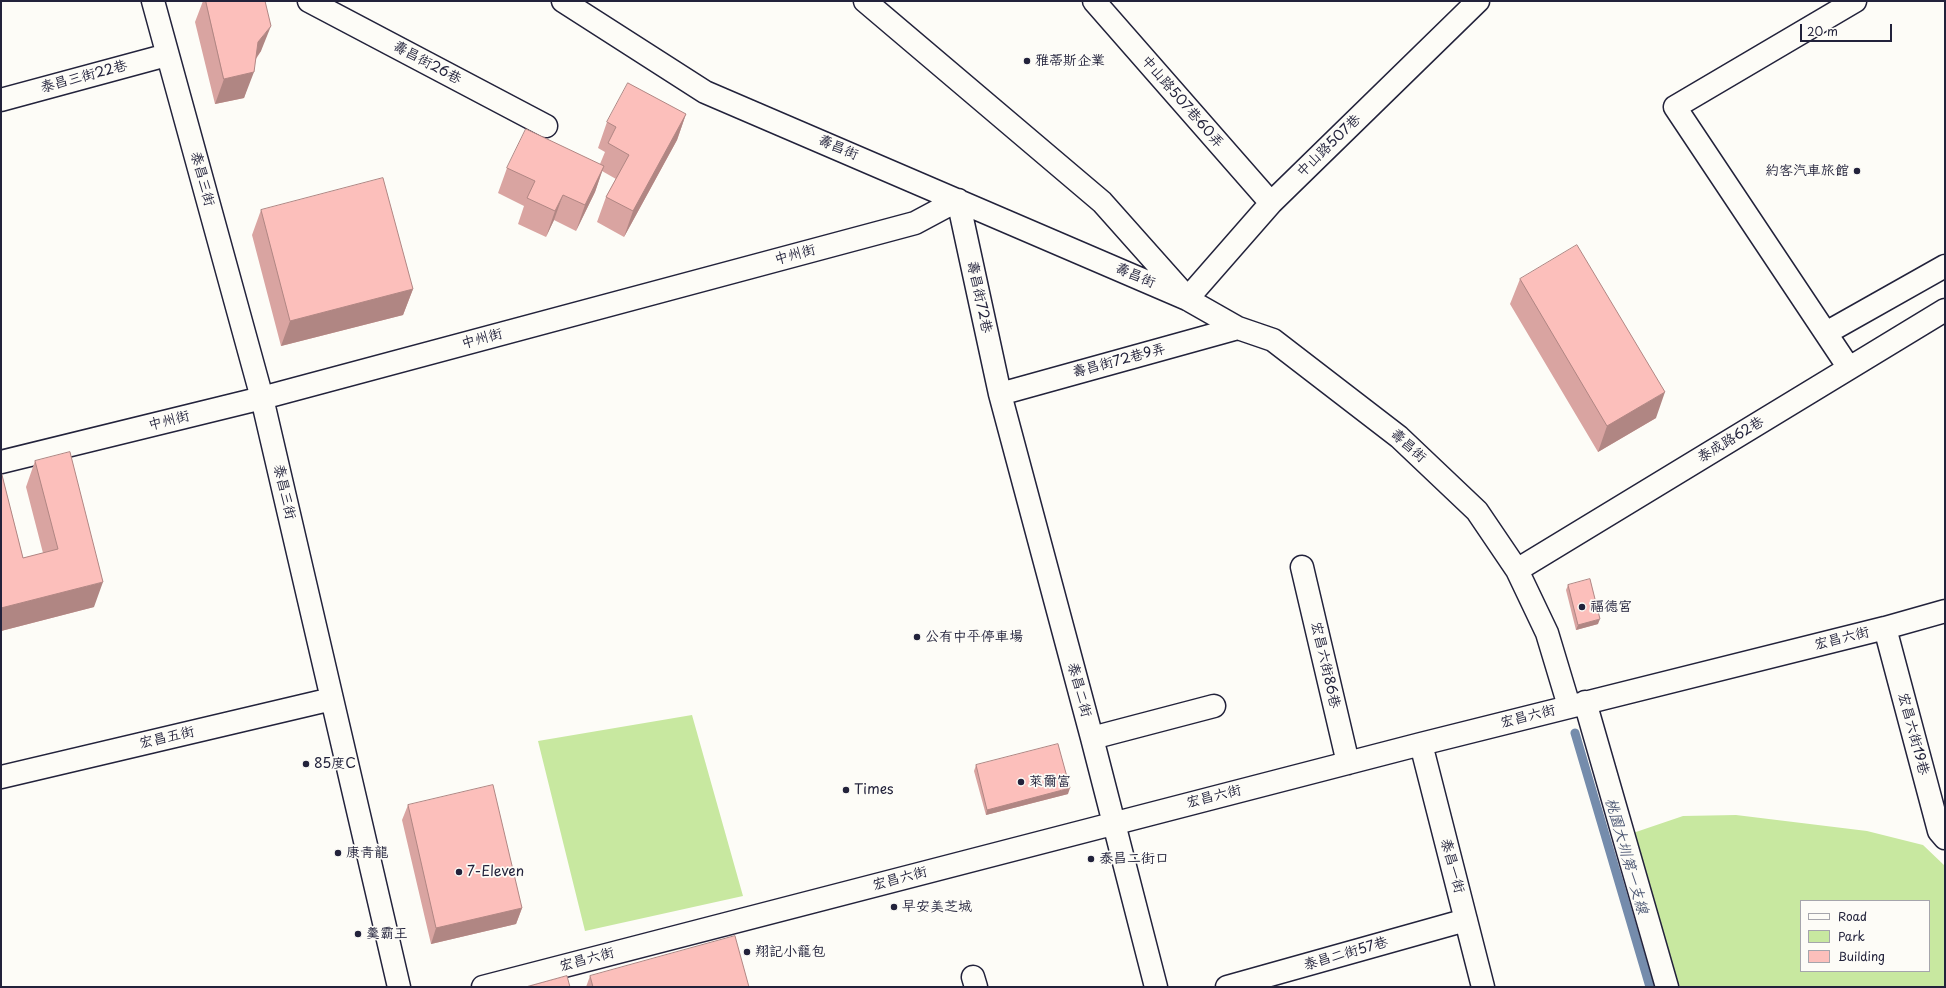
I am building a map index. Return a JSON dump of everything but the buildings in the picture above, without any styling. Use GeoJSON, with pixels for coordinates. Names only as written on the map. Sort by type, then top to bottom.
{"type":"FeatureCollection","features":[{"type":"Feature","properties":{"kind":"street","name":"泰昌三街"},"geometry":{"type":"LineString","coordinates":[[153,1],[262,398],[399,987]]}},
{"type":"Feature","properties":{"kind":"street","name":"壽昌街26巷"},"geometry":{"type":"LineString","coordinates":[[309,1],[546,126]]}},
{"type":"Feature","properties":{"kind":"street","name":"壽昌街"},"geometry":{"type":"LineString","coordinates":[[563,1],[705,92],[1188,299],[1238,328],[1273,340],[1399,437],[1477,511],[1517,570],[1547,633],[1568,707],[1667,987]]}},
{"type":"Feature","properties":{"kind":"street"},"geometry":{"type":"LineString","coordinates":[[865,1],[1102,202],[1188,299]]}},
{"type":"Feature","properties":{"kind":"street","name":"中山路507巷60弄"},"geometry":{"type":"LineString","coordinates":[[1094,1],[1271,203]]}},
{"type":"Feature","properties":{"kind":"street","name":"中山路507巷"},"geometry":{"type":"LineString","coordinates":[[1188,299],[1271,203],[1478,1]]}},
{"type":"Feature","properties":{"kind":"street"},"geometry":{"type":"LineString","coordinates":[[1849,368],[1675,107],[1855,1]]}},
{"type":"Feature","properties":{"kind":"street","name":"泰昌三街22巷"},"geometry":{"type":"LineString","coordinates":[[1,100],[167,55]]}},
{"type":"Feature","properties":{"kind":"street","name":"壽昌街72巷"},"geometry":{"type":"LineString","coordinates":[[958,200],[1000,394]]}},
{"type":"Feature","properties":{"kind":"street","name":"中州街"},"geometry":{"type":"LineString","coordinates":[[1,462],[262,398],[915,223],[958,200]]}},
{"type":"Feature","properties":{"kind":"street"},"geometry":{"type":"LineString","coordinates":[[1826,333],[1945,266]]}},
{"type":"Feature","properties":{"kind":"street","name":"泰成路62巷"},"geometry":{"type":"LineString","coordinates":[[1517,570],[1945,310]]}},
{"type":"Feature","properties":{"kind":"street","name":"壽昌街72巷9弄"},"geometry":{"type":"LineString","coordinates":[[1000,394],[1238,328]]}},
{"type":"Feature","properties":{"kind":"street","name":"泰昌二街"},"geometry":{"type":"LineString","coordinates":[[1000,394],[1092,738],[1156,987]]}},
{"type":"Feature","properties":{"kind":"street","name":"宏昌六街86巷"},"geometry":{"type":"LineString","coordinates":[[1302,567],[1348,763]]}},
{"type":"Feature","properties":{"kind":"street","name":"宏昌六街"},"geometry":{"type":"LineString","coordinates":[[483,987],[1421,744],[1885,628],[1945,611]]}},
{"type":"Feature","properties":{"kind":"street","name":"宏昌六街19巷"},"geometry":{"type":"LineString","coordinates":[[1885,628],[1939,831],[1945,838]]}},
{"type":"Feature","properties":{"kind":"street","name":"宏昌五街"},"geometry":{"type":"LineString","coordinates":[[1,777],[332,699]]}},
{"type":"Feature","properties":{"kind":"street"},"geometry":{"type":"LineString","coordinates":[[1092,738],[1214,706]]}},
{"type":"Feature","properties":{"kind":"street","name":"泰昌一街"},"geometry":{"type":"LineString","coordinates":[[1421,744],[1484,987]]}},
{"type":"Feature","properties":{"kind":"street","name":"泰昌二街57巷"},"geometry":{"type":"LineString","coordinates":[[1227,987],[1466,920]]}},
{"type":"Feature","properties":{"kind":"green space"},"geometry":{"type":"Polygon","coordinates":[[[692,715],[743,896],[585,931],[538,741],[692,715]]]}},
{"type":"Feature","properties":{"kind":"green space"},"geometry":{"type":"Polygon","coordinates":[[[1736,815],[1867,831],[1923,845],[1945,866],[1945,987],[1676,987],[1633,833],[1683,816],[1736,815]]]}},
{"type":"Feature","properties":{"kind":"waterway","name":"桃園大圳第一支線"},"geometry":{"type":"LineString","coordinates":[[1575,733],[1650,987]]}},
{"type":"Feature","properties":{"kind":"place","name":"雅蒂斯企業"},"geometry":{"type":"Point","coordinates":[1027,61]}},
{"type":"Feature","properties":{"kind":"place","name":"約客汽車旅館"},"geometry":{"type":"Point","coordinates":[1857,171]}},
{"type":"Feature","properties":{"kind":"place","name":"福德宮"},"geometry":{"type":"Point","coordinates":[1582,607]}},
{"type":"Feature","properties":{"kind":"place","name":"公有中平停車場"},"geometry":{"type":"Point","coordinates":[917,637]}},
{"type":"Feature","properties":{"kind":"place","name":"85度C"},"geometry":{"type":"Point","coordinates":[306,764]}},
{"type":"Feature","properties":{"kind":"place","name":"萊爾富"},"geometry":{"type":"Point","coordinates":[1021,782]}},
{"type":"Feature","properties":{"kind":"place","name":"Times"},"geometry":{"type":"Point","coordinates":[846,790]}},
{"type":"Feature","properties":{"kind":"place","name":"康青龍"},"geometry":{"type":"Point","coordinates":[338,853]}},
{"type":"Feature","properties":{"kind":"place","name":"泰昌二街口"},"geometry":{"type":"Point","coordinates":[1091,859]}},
{"type":"Feature","properties":{"kind":"place","name":"7-Eleven"},"geometry":{"type":"Point","coordinates":[459,872]}},
{"type":"Feature","properties":{"kind":"place","name":"早安美芝城"},"geometry":{"type":"Point","coordinates":[894,907]}},
{"type":"Feature","properties":{"kind":"place","name":"羹霸王"},"geometry":{"type":"Point","coordinates":[358,934]}},
{"type":"Feature","properties":{"kind":"place","name":"翔記小籠包"},"geometry":{"type":"Point","coordinates":[747,952]}}]}
